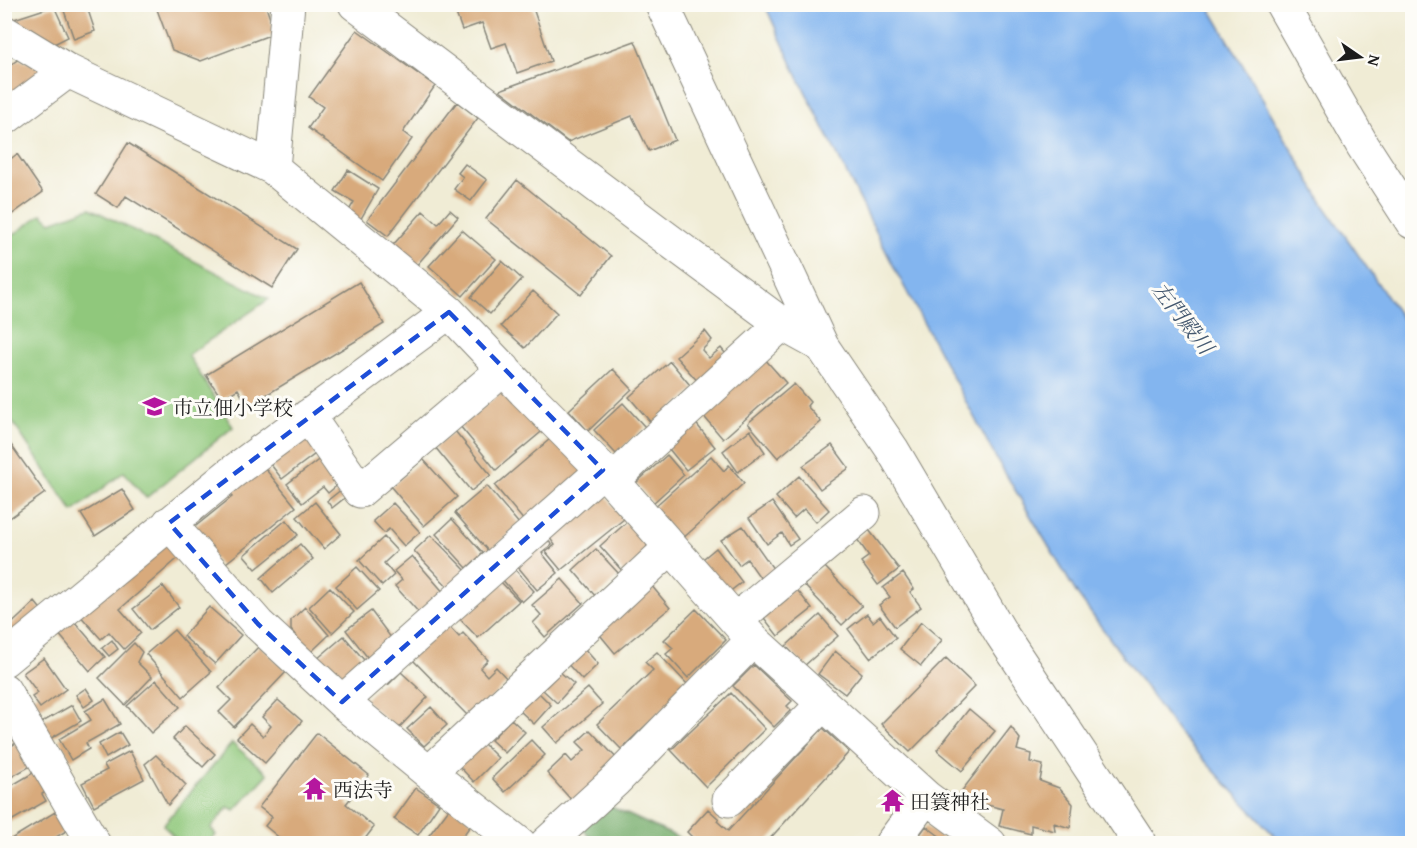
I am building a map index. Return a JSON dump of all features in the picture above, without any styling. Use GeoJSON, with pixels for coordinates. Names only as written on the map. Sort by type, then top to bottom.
{"type":"FeatureCollection","features":[{"type":"Feature","properties":{"kind":"street"},"geometry":{"type":"LineString","coordinates":[[273,168],[288,4]]}},
{"type":"Feature","properties":{"kind":"street"},"geometry":{"type":"LineString","coordinates":[[355,4],[782,324],[822,346]]}},
{"type":"Feature","properties":{"kind":"street"},"geometry":{"type":"LineString","coordinates":[[662,4],[822,346],[892,449],[1002,635],[1139,843]]}},
{"type":"Feature","properties":{"kind":"street"},"geometry":{"type":"LineString","coordinates":[[1282,4],[1363,146],[1413,222]]}},
{"type":"Feature","properties":{"kind":"street"},"geometry":{"type":"LineString","coordinates":[[4,32],[68,71],[273,168],[449,312],[608,475],[745,630],[823,704],[926,796],[990,843]]}},
{"type":"Feature","properties":{"kind":"street"},"geometry":{"type":"LineString","coordinates":[[4,119],[68,71]]}},
{"type":"Feature","properties":{"kind":"street"},"geometry":{"type":"LineString","coordinates":[[4,660],[230,474],[449,312]]}},
{"type":"Feature","properties":{"kind":"street"},"geometry":{"type":"LineString","coordinates":[[342,702],[608,475],[644,450],[782,324]]}},
{"type":"Feature","properties":{"kind":"street"},"geometry":{"type":"LineString","coordinates":[[308,416],[360,491],[504,369]]}},
{"type":"Feature","properties":{"kind":"street"},"geometry":{"type":"LineString","coordinates":[[169,523],[258,624],[342,702],[429,773],[544,843],[616,780],[745,630],[864,513]]}},
{"type":"Feature","properties":{"kind":"street"},"geometry":{"type":"LineString","coordinates":[[429,773],[671,547]]}},
{"type":"Feature","properties":{"kind":"street"},"geometry":{"type":"LineString","coordinates":[[4,690],[94,843]]}},
{"type":"Feature","properties":{"kind":"street"},"geometry":{"type":"LineString","coordinates":[[729,800],[823,704]]}},
{"type":"Feature","properties":{"kind":"street"},"geometry":{"type":"LineString","coordinates":[[891,843],[926,796]]}},
{"type":"Feature","properties":{"kind":"highlighted area"},"geometry":{"type":"Polygon","coordinates":[[[449,312],[603,470],[342,702],[258,624],[169,523],[449,312]]]}},
{"type":"Feature","properties":{"kind":"green space"},"geometry":{"type":"Polygon","coordinates":[[[90,208],[269,299],[188,355],[233,427],[146,498],[124,472],[73,512],[5,411],[5,241],[42,214],[51,222],[90,208]]]}},
{"type":"Feature","properties":{"kind":"green space"},"geometry":{"type":"Polygon","coordinates":[[[232,743],[268,774],[235,810],[228,807],[211,828],[216,835],[209,843],[180,843],[163,825],[232,743]]]}},
{"type":"Feature","properties":{"kind":"green space"},"geometry":{"type":"Polygon","coordinates":[[[605,804],[677,837],[685,843],[596,843],[582,829],[605,804]]]}},
{"type":"Feature","properties":{"kind":"water","name":"左門殿川"},"geometry":{"type":"Polygon","coordinates":[[[765,5],[1208,5],[1324,205],[1412,333],[1412,843],[1281,843],[1179,733],[1077,594],[996,458],[899,277],[796,73],[765,5]]]}},
{"type":"Feature","properties":{"kind":"building"},"geometry":{"type":"Polygon","coordinates":[[[63,4],[86,4],[95,31],[74,39],[63,4]]]}},
{"type":"Feature","properties":{"kind":"building"},"geometry":{"type":"Polygon","coordinates":[[[155,4],[265,4],[275,33],[201,61],[172,50],[155,4]]]}},
{"type":"Feature","properties":{"kind":"building"},"geometry":{"type":"Polygon","coordinates":[[[453,5],[532,5],[551,61],[517,73],[506,43],[491,48],[482,23],[462,30],[453,5]]]}},
{"type":"Feature","properties":{"kind":"building"},"geometry":{"type":"Polygon","coordinates":[[[54,6],[68,37],[48,47],[14,19],[54,6]]]}},
{"type":"Feature","properties":{"kind":"building"},"geometry":{"type":"Polygon","coordinates":[[[357,30],[435,86],[403,132],[412,139],[382,181],[308,128],[323,107],[309,97],[357,30]]]}},
{"type":"Feature","properties":{"kind":"building"},"geometry":{"type":"Polygon","coordinates":[[[635,41],[675,140],[649,151],[632,116],[568,142],[500,90],[635,41]]]}},
{"type":"Feature","properties":{"kind":"building"},"geometry":{"type":"Polygon","coordinates":[[[19,59],[44,69],[4,109],[4,69],[19,59]]]}},
{"type":"Feature","properties":{"kind":"building"},"geometry":{"type":"Polygon","coordinates":[[[457,102],[478,118],[388,236],[367,220],[457,102]]]}},
{"type":"Feature","properties":{"kind":"building"},"geometry":{"type":"Polygon","coordinates":[[[128,143],[297,249],[272,288],[126,196],[118,208],[96,194],[128,143]]]}},
{"type":"Feature","properties":{"kind":"building"},"geometry":{"type":"Polygon","coordinates":[[[17,154],[43,192],[4,220],[4,164],[17,154]]]}},
{"type":"Feature","properties":{"kind":"building"},"geometry":{"type":"Polygon","coordinates":[[[465,164],[487,180],[471,201],[454,189],[463,177],[458,173],[465,164]]]}},
{"type":"Feature","properties":{"kind":"building"},"geometry":{"type":"Polygon","coordinates":[[[348,170],[378,189],[359,222],[347,214],[354,202],[335,191],[348,170]]]}},
{"type":"Feature","properties":{"kind":"building"},"geometry":{"type":"Polygon","coordinates":[[[517,180],[611,256],[581,295],[486,219],[517,180]]]}},
{"type":"Feature","properties":{"kind":"building"},"geometry":{"type":"Polygon","coordinates":[[[450,210],[458,217],[416,266],[393,245],[423,211],[438,224],[450,210]]]}},
{"type":"Feature","properties":{"kind":"building"},"geometry":{"type":"Polygon","coordinates":[[[462,230],[496,259],[463,296],[429,266],[462,230]]]}},
{"type":"Feature","properties":{"kind":"building"},"geometry":{"type":"Polygon","coordinates":[[[502,261],[522,279],[490,314],[471,297],[502,261]]]}},
{"type":"Feature","properties":{"kind":"building"},"geometry":{"type":"Polygon","coordinates":[[[359,282],[384,324],[248,406],[238,389],[222,399],[206,375],[359,282]]]}},
{"type":"Feature","properties":{"kind":"building"},"geometry":{"type":"Polygon","coordinates":[[[533,291],[557,313],[525,348],[501,326],[533,291]]]}},
{"type":"Feature","properties":{"kind":"building"},"geometry":{"type":"Polygon","coordinates":[[[705,331],[712,340],[702,350],[709,358],[721,348],[730,359],[701,385],[676,357],[705,331]]]}},
{"type":"Feature","properties":{"kind":"building"},"geometry":{"type":"Polygon","coordinates":[[[763,357],[786,383],[723,439],[701,413],[763,357]]]}},
{"type":"Feature","properties":{"kind":"building"},"geometry":{"type":"Polygon","coordinates":[[[670,361],[694,390],[653,425],[629,397],[670,361]]]}},
{"type":"Feature","properties":{"kind":"building"},"geometry":{"type":"Polygon","coordinates":[[[613,369],[632,389],[588,431],[569,410],[613,369]]]}},
{"type":"Feature","properties":{"kind":"building"},"geometry":{"type":"Polygon","coordinates":[[[794,384],[810,402],[807,406],[821,422],[778,458],[748,423],[794,384]]]}},
{"type":"Feature","properties":{"kind":"building"},"geometry":{"type":"Polygon","coordinates":[[[504,390],[546,428],[496,470],[460,426],[504,390]]]}},
{"type":"Feature","properties":{"kind":"building"},"geometry":{"type":"Polygon","coordinates":[[[623,403],[645,427],[616,454],[594,430],[623,403]]]}},
{"type":"Feature","properties":{"kind":"building"},"geometry":{"type":"Polygon","coordinates":[[[694,421],[715,447],[686,470],[665,444],[694,421]]]}},
{"type":"Feature","properties":{"kind":"building"},"geometry":{"type":"Polygon","coordinates":[[[301,428],[319,451],[282,479],[265,457],[301,428]]]}},
{"type":"Feature","properties":{"kind":"building"},"geometry":{"type":"Polygon","coordinates":[[[750,430],[765,452],[738,472],[723,451],[750,430]]]}},
{"type":"Feature","properties":{"kind":"building"},"geometry":{"type":"Polygon","coordinates":[[[455,431],[491,475],[471,491],[435,447],[455,431]]]}},
{"type":"Feature","properties":{"kind":"building"},"geometry":{"type":"Polygon","coordinates":[[[557,433],[587,470],[525,522],[495,486],[557,433]]]}},
{"type":"Feature","properties":{"kind":"building"},"geometry":{"type":"Polygon","coordinates":[[[4,435],[45,493],[4,522],[4,435]]]}},
{"type":"Feature","properties":{"kind":"building"},"geometry":{"type":"Polygon","coordinates":[[[832,445],[849,468],[820,489],[803,466],[832,445]]]}},
{"type":"Feature","properties":{"kind":"building"},"geometry":{"type":"Polygon","coordinates":[[[667,455],[684,475],[653,503],[636,483],[667,455]]]}},
{"type":"Feature","properties":{"kind":"building"},"geometry":{"type":"Polygon","coordinates":[[[711,456],[724,471],[729,465],[744,483],[680,541],[652,509],[711,456]]]}},
{"type":"Feature","properties":{"kind":"building"},"geometry":{"type":"Polygon","coordinates":[[[321,458],[340,483],[328,493],[323,487],[302,503],[287,484],[321,458]]]}},
{"type":"Feature","properties":{"kind":"building"},"geometry":{"type":"Polygon","coordinates":[[[423,459],[457,497],[424,526],[391,487],[423,459]]]}},
{"type":"Feature","properties":{"kind":"building"},"geometry":{"type":"Polygon","coordinates":[[[259,461],[296,507],[221,567],[191,530],[232,497],[227,491],[259,461]]]}},
{"type":"Feature","properties":{"kind":"building"},"geometry":{"type":"Polygon","coordinates":[[[799,476],[829,510],[816,522],[804,509],[794,518],[776,497],[799,476]]]}},
{"type":"Feature","properties":{"kind":"building"},"geometry":{"type":"Polygon","coordinates":[[[487,486],[520,525],[489,552],[455,513],[487,486]]]}},
{"type":"Feature","properties":{"kind":"building"},"geometry":{"type":"Polygon","coordinates":[[[122,489],[135,510],[95,536],[81,514],[122,489]]]}},
{"type":"Feature","properties":{"kind":"building"},"geometry":{"type":"Polygon","coordinates":[[[342,489],[347,496],[332,508],[327,501],[342,489]]]}},
{"type":"Feature","properties":{"kind":"building"},"geometry":{"type":"Polygon","coordinates":[[[600,489],[624,519],[561,570],[546,552],[555,545],[546,533],[600,489]]]}},
{"type":"Feature","properties":{"kind":"building"},"geometry":{"type":"Polygon","coordinates":[[[315,502],[341,534],[324,549],[297,517],[315,502]]]}},
{"type":"Feature","properties":{"kind":"building"},"geometry":{"type":"Polygon","coordinates":[[[772,502],[798,539],[789,545],[782,533],[767,544],[749,518],[772,502]]]}},
{"type":"Feature","properties":{"kind":"building"},"geometry":{"type":"Polygon","coordinates":[[[393,503],[420,532],[404,546],[389,529],[384,533],[373,521],[393,503]]]}},
{"type":"Feature","properties":{"kind":"building"},"geometry":{"type":"Polygon","coordinates":[[[452,519],[483,553],[467,568],[436,534],[452,519]]]}},
{"type":"Feature","properties":{"kind":"building"},"geometry":{"type":"Polygon","coordinates":[[[286,520],[298,535],[256,569],[244,555],[286,520]]]}},
{"type":"Feature","properties":{"kind":"building"},"geometry":{"type":"Polygon","coordinates":[[[628,521],[647,543],[646,553],[624,573],[600,546],[628,521]]]}},
{"type":"Feature","properties":{"kind":"building"},"geometry":{"type":"Polygon","coordinates":[[[743,526],[774,570],[761,579],[747,559],[739,565],[721,540],[743,526]]]}},
{"type":"Feature","properties":{"kind":"building"},"geometry":{"type":"Polygon","coordinates":[[[869,530],[899,569],[878,585],[861,562],[869,556],[857,539],[869,530]]]}},
{"type":"Feature","properties":{"kind":"building"},"geometry":{"type":"Polygon","coordinates":[[[431,535],[470,575],[452,591],[414,551],[431,535]]]}},
{"type":"Feature","properties":{"kind":"building"},"geometry":{"type":"Polygon","coordinates":[[[384,537],[397,551],[384,563],[394,575],[382,586],[359,560],[384,537]]]}},
{"type":"Feature","properties":{"kind":"building"},"geometry":{"type":"Polygon","coordinates":[[[545,537],[552,545],[542,553],[558,573],[537,590],[514,562],[545,537]]]}},
{"type":"Feature","properties":{"kind":"building"},"geometry":{"type":"Polygon","coordinates":[[[156,543],[174,544],[183,554],[120,609],[141,633],[124,649],[109,632],[101,639],[78,613],[156,543]]]}},
{"type":"Feature","properties":{"kind":"building"},"geometry":{"type":"Polygon","coordinates":[[[300,544],[313,559],[273,593],[261,578],[300,544]]]}},
{"type":"Feature","properties":{"kind":"building"},"geometry":{"type":"Polygon","coordinates":[[[716,548],[742,582],[724,596],[698,563],[716,548]]]}},
{"type":"Feature","properties":{"kind":"building"},"geometry":{"type":"Polygon","coordinates":[[[596,549],[620,575],[596,597],[573,570],[596,549]]]}},
{"type":"Feature","properties":{"kind":"building"},"geometry":{"type":"Polygon","coordinates":[[[412,556],[445,594],[421,615],[395,586],[402,580],[394,571],[412,556]]]}},
{"type":"Feature","properties":{"kind":"building"},"geometry":{"type":"Polygon","coordinates":[[[512,566],[534,591],[522,602],[500,577],[512,566]]]}},
{"type":"Feature","properties":{"kind":"building"},"geometry":{"type":"Polygon","coordinates":[[[824,566],[862,606],[842,625],[804,585],[824,566]]]}},
{"type":"Feature","properties":{"kind":"building"},"geometry":{"type":"Polygon","coordinates":[[[357,567],[379,591],[357,610],[336,586],[357,567]]]}},
{"type":"Feature","properties":{"kind":"building"},"geometry":{"type":"Polygon","coordinates":[[[903,573],[914,589],[910,592],[921,607],[895,627],[879,605],[890,597],[883,588],[903,573]]]}},
{"type":"Feature","properties":{"kind":"building"},"geometry":{"type":"Polygon","coordinates":[[[562,579],[583,603],[545,637],[533,623],[541,615],[532,605],[562,579]]]}},
{"type":"Feature","properties":{"kind":"building"},"geometry":{"type":"Polygon","coordinates":[[[499,580],[519,601],[478,638],[458,617],[499,580]]]}},
{"type":"Feature","properties":{"kind":"building"},"geometry":{"type":"Polygon","coordinates":[[[651,585],[670,608],[615,653],[596,630],[651,585]]]}},
{"type":"Feature","properties":{"kind":"building"},"geometry":{"type":"Polygon","coordinates":[[[163,586],[179,607],[150,630],[133,609],[163,586]]]}},
{"type":"Feature","properties":{"kind":"building"},"geometry":{"type":"Polygon","coordinates":[[[330,587],[354,612],[332,633],[309,607],[330,587]]]}},
{"type":"Feature","properties":{"kind":"building"},"geometry":{"type":"Polygon","coordinates":[[[795,587],[812,609],[778,636],[761,614],[795,587]]]}},
{"type":"Feature","properties":{"kind":"building"},"geometry":{"type":"Polygon","coordinates":[[[35,602],[44,613],[4,642],[4,631],[35,602]]]}},
{"type":"Feature","properties":{"kind":"building"},"geometry":{"type":"Polygon","coordinates":[[[209,607],[241,635],[215,664],[183,636],[209,607]]]}},
{"type":"Feature","properties":{"kind":"building"},"geometry":{"type":"Polygon","coordinates":[[[305,607],[329,635],[310,653],[291,630],[291,620],[305,607]]]}},
{"type":"Feature","properties":{"kind":"building"},"geometry":{"type":"Polygon","coordinates":[[[696,609],[726,640],[688,678],[666,654],[673,648],[664,640],[696,609]]]}},
{"type":"Feature","properties":{"kind":"building"},"geometry":{"type":"Polygon","coordinates":[[[371,611],[392,639],[368,658],[346,630],[371,611]]]}},
{"type":"Feature","properties":{"kind":"building"},"geometry":{"type":"Polygon","coordinates":[[[867,614],[873,622],[880,616],[896,638],[870,658],[848,629],[867,614]]]}},
{"type":"Feature","properties":{"kind":"building"},"geometry":{"type":"Polygon","coordinates":[[[820,615],[838,636],[804,666],[786,646],[820,615]]]}},
{"type":"Feature","properties":{"kind":"building"},"geometry":{"type":"Polygon","coordinates":[[[73,620],[105,657],[90,671],[58,633],[73,620]]]}},
{"type":"Feature","properties":{"kind":"building"},"geometry":{"type":"Polygon","coordinates":[[[921,622],[942,640],[921,666],[900,649],[921,622]]]}},
{"type":"Feature","properties":{"kind":"building"},"geometry":{"type":"Polygon","coordinates":[[[446,623],[459,637],[463,633],[488,660],[480,668],[487,676],[496,667],[509,681],[470,718],[410,657],[446,623]]]}},
{"type":"Feature","properties":{"kind":"building"},"geometry":{"type":"Polygon","coordinates":[[[174,630],[211,672],[183,697],[146,654],[174,630]]]}},
{"type":"Feature","properties":{"kind":"building"},"geometry":{"type":"Polygon","coordinates":[[[344,636],[369,666],[342,689],[317,659],[344,636]]]}},
{"type":"Feature","properties":{"kind":"building"},"geometry":{"type":"Polygon","coordinates":[[[112,640],[118,649],[109,656],[102,648],[112,640]]]}},
{"type":"Feature","properties":{"kind":"building"},"geometry":{"type":"Polygon","coordinates":[[[134,643],[142,652],[137,662],[152,677],[125,705],[99,678],[134,643]]]}},
{"type":"Feature","properties":{"kind":"building"},"geometry":{"type":"Polygon","coordinates":[[[260,645],[287,671],[234,727],[219,712],[231,700],[219,688],[260,645]]]}},
{"type":"Feature","properties":{"kind":"building"},"geometry":{"type":"Polygon","coordinates":[[[582,646],[598,664],[582,680],[565,661],[582,646]]]}},
{"type":"Feature","properties":{"kind":"building"},"geometry":{"type":"Polygon","coordinates":[[[835,651],[862,673],[845,694],[818,674],[835,651]]]}},
{"type":"Feature","properties":{"kind":"building"},"geometry":{"type":"Polygon","coordinates":[[[657,652],[688,685],[621,749],[597,724],[653,670],[645,662],[657,652]]]}},
{"type":"Feature","properties":{"kind":"building"},"geometry":{"type":"Polygon","coordinates":[[[44,658],[66,689],[40,708],[32,697],[38,693],[23,673],[44,658]]]}},
{"type":"Feature","properties":{"kind":"building"},"geometry":{"type":"Polygon","coordinates":[[[946,658],[975,686],[910,752],[881,724],[946,658]]]}},
{"type":"Feature","properties":{"kind":"building"},"geometry":{"type":"Polygon","coordinates":[[[754,665],[792,701],[787,706],[791,710],[774,727],[733,686],[754,665]]]}},
{"type":"Feature","properties":{"kind":"building"},"geometry":{"type":"Polygon","coordinates":[[[401,672],[428,697],[397,730],[365,700],[383,681],[388,685],[401,672]]]}},
{"type":"Feature","properties":{"kind":"building"},"geometry":{"type":"Polygon","coordinates":[[[560,672],[574,684],[557,703],[543,690],[560,672]]]}},
{"type":"Feature","properties":{"kind":"building"},"geometry":{"type":"Polygon","coordinates":[[[156,680],[180,707],[151,733],[127,706],[156,680]]]}},
{"type":"Feature","properties":{"kind":"building"},"geometry":{"type":"Polygon","coordinates":[[[86,688],[94,700],[84,707],[76,695],[86,688]]]}},
{"type":"Feature","properties":{"kind":"building"},"geometry":{"type":"Polygon","coordinates":[[[588,688],[602,704],[557,743],[543,727],[588,688]]]}},
{"type":"Feature","properties":{"kind":"building"},"geometry":{"type":"Polygon","coordinates":[[[537,691],[551,705],[534,724],[519,710],[537,691]]]}},
{"type":"Feature","properties":{"kind":"building"},"geometry":{"type":"Polygon","coordinates":[[[731,693],[765,729],[706,787],[671,750],[731,693]]]}},
{"type":"Feature","properties":{"kind":"building"},"geometry":{"type":"Polygon","coordinates":[[[105,699],[120,724],[86,743],[89,749],[71,760],[59,739],[91,720],[85,711],[105,699]]]}},
{"type":"Feature","properties":{"kind":"building"},"geometry":{"type":"Polygon","coordinates":[[[278,700],[302,721],[265,763],[237,738],[250,724],[263,736],[271,726],[262,717],[278,700]]]}},
{"type":"Feature","properties":{"kind":"building"},"geometry":{"type":"Polygon","coordinates":[[[72,705],[81,721],[48,740],[39,724],[72,705]]]}},
{"type":"Feature","properties":{"kind":"building"},"geometry":{"type":"Polygon","coordinates":[[[431,707],[447,725],[424,746],[407,729],[431,707]]]}},
{"type":"Feature","properties":{"kind":"building"},"geometry":{"type":"Polygon","coordinates":[[[969,709],[995,731],[962,771],[937,750],[969,709]]]}},
{"type":"Feature","properties":{"kind":"building"},"geometry":{"type":"Polygon","coordinates":[[[4,712],[18,737],[4,744],[4,712]]]}},
{"type":"Feature","properties":{"kind":"building"},"geometry":{"type":"Polygon","coordinates":[[[511,719],[525,732],[505,753],[491,740],[511,719]]]}},
{"type":"Feature","properties":{"kind":"building"},"geometry":{"type":"Polygon","coordinates":[[[185,726],[215,754],[203,767],[173,739],[185,726]]]}},
{"type":"Feature","properties":{"kind":"building"},"geometry":{"type":"Polygon","coordinates":[[[1011,727],[1020,739],[1017,750],[1031,754],[1030,762],[1043,765],[1040,781],[1059,788],[1073,804],[1070,828],[1054,823],[1055,831],[1031,825],[1031,834],[999,826],[1003,809],[957,797],[1011,727]]]}},
{"type":"Feature","properties":{"kind":"building"},"geometry":{"type":"Polygon","coordinates":[[[823,728],[849,752],[765,844],[699,844],[687,832],[708,809],[728,831],[823,728]]]}},
{"type":"Feature","properties":{"kind":"building"},"geometry":{"type":"Polygon","coordinates":[[[590,730],[620,762],[575,804],[547,773],[566,755],[572,762],[585,750],[577,742],[590,730]]]}},
{"type":"Feature","properties":{"kind":"building"},"geometry":{"type":"Polygon","coordinates":[[[120,732],[128,745],[106,758],[99,744],[120,732]]]}},
{"type":"Feature","properties":{"kind":"building","name":"西法寺"},"geometry":{"type":"Polygon","coordinates":[[[317,733],[369,775],[346,804],[374,827],[361,844],[287,844],[265,826],[272,817],[259,807],[317,733]]]}},
{"type":"Feature","properties":{"kind":"building"},"geometry":{"type":"Polygon","coordinates":[[[23,739],[36,763],[4,781],[4,750],[23,739]]]}},
{"type":"Feature","properties":{"kind":"building"},"geometry":{"type":"Polygon","coordinates":[[[531,740],[545,755],[505,792],[492,778],[531,740]]]}},
{"type":"Feature","properties":{"kind":"building"},"geometry":{"type":"Polygon","coordinates":[[[482,742],[498,758],[474,782],[459,766],[482,742]]]}},
{"type":"Feature","properties":{"kind":"building"},"geometry":{"type":"Polygon","coordinates":[[[130,751],[144,779],[94,806],[82,783],[107,770],[104,765],[130,751]]]}},
{"type":"Feature","properties":{"kind":"building"},"geometry":{"type":"Polygon","coordinates":[[[156,755],[186,785],[168,805],[145,764],[156,755]]]}},
{"type":"Feature","properties":{"kind":"building"},"geometry":{"type":"Polygon","coordinates":[[[38,770],[49,790],[42,794],[46,801],[4,825],[4,790],[38,770]]]}},
{"type":"Feature","properties":{"kind":"building"},"geometry":{"type":"Polygon","coordinates":[[[416,788],[439,804],[418,835],[394,819],[416,788]]]}},
{"type":"Feature","properties":{"kind":"building"},"geometry":{"type":"Polygon","coordinates":[[[451,806],[473,822],[457,844],[434,844],[427,838],[451,806]]]}},
{"type":"Feature","properties":{"kind":"building"},"geometry":{"type":"Polygon","coordinates":[[[60,809],[71,828],[45,844],[14,844],[11,839],[60,809]]]}},
{"type":"Feature","properties":{"kind":"building"},"geometry":{"type":"Polygon","coordinates":[[[926,826],[950,844],[913,844],[926,826]]]}},
{"type":"Feature","properties":{"kind":"place","name":"市立佃小学校"},"geometry":{"type":"Point","coordinates":[155,407]}},
{"type":"Feature","properties":{"kind":"place","name":"西法寺"},"geometry":{"type":"Point","coordinates":[315,789]}},
{"type":"Feature","properties":{"kind":"place","name":"田簑神社"},"geometry":{"type":"Point","coordinates":[892,801]}}]}
